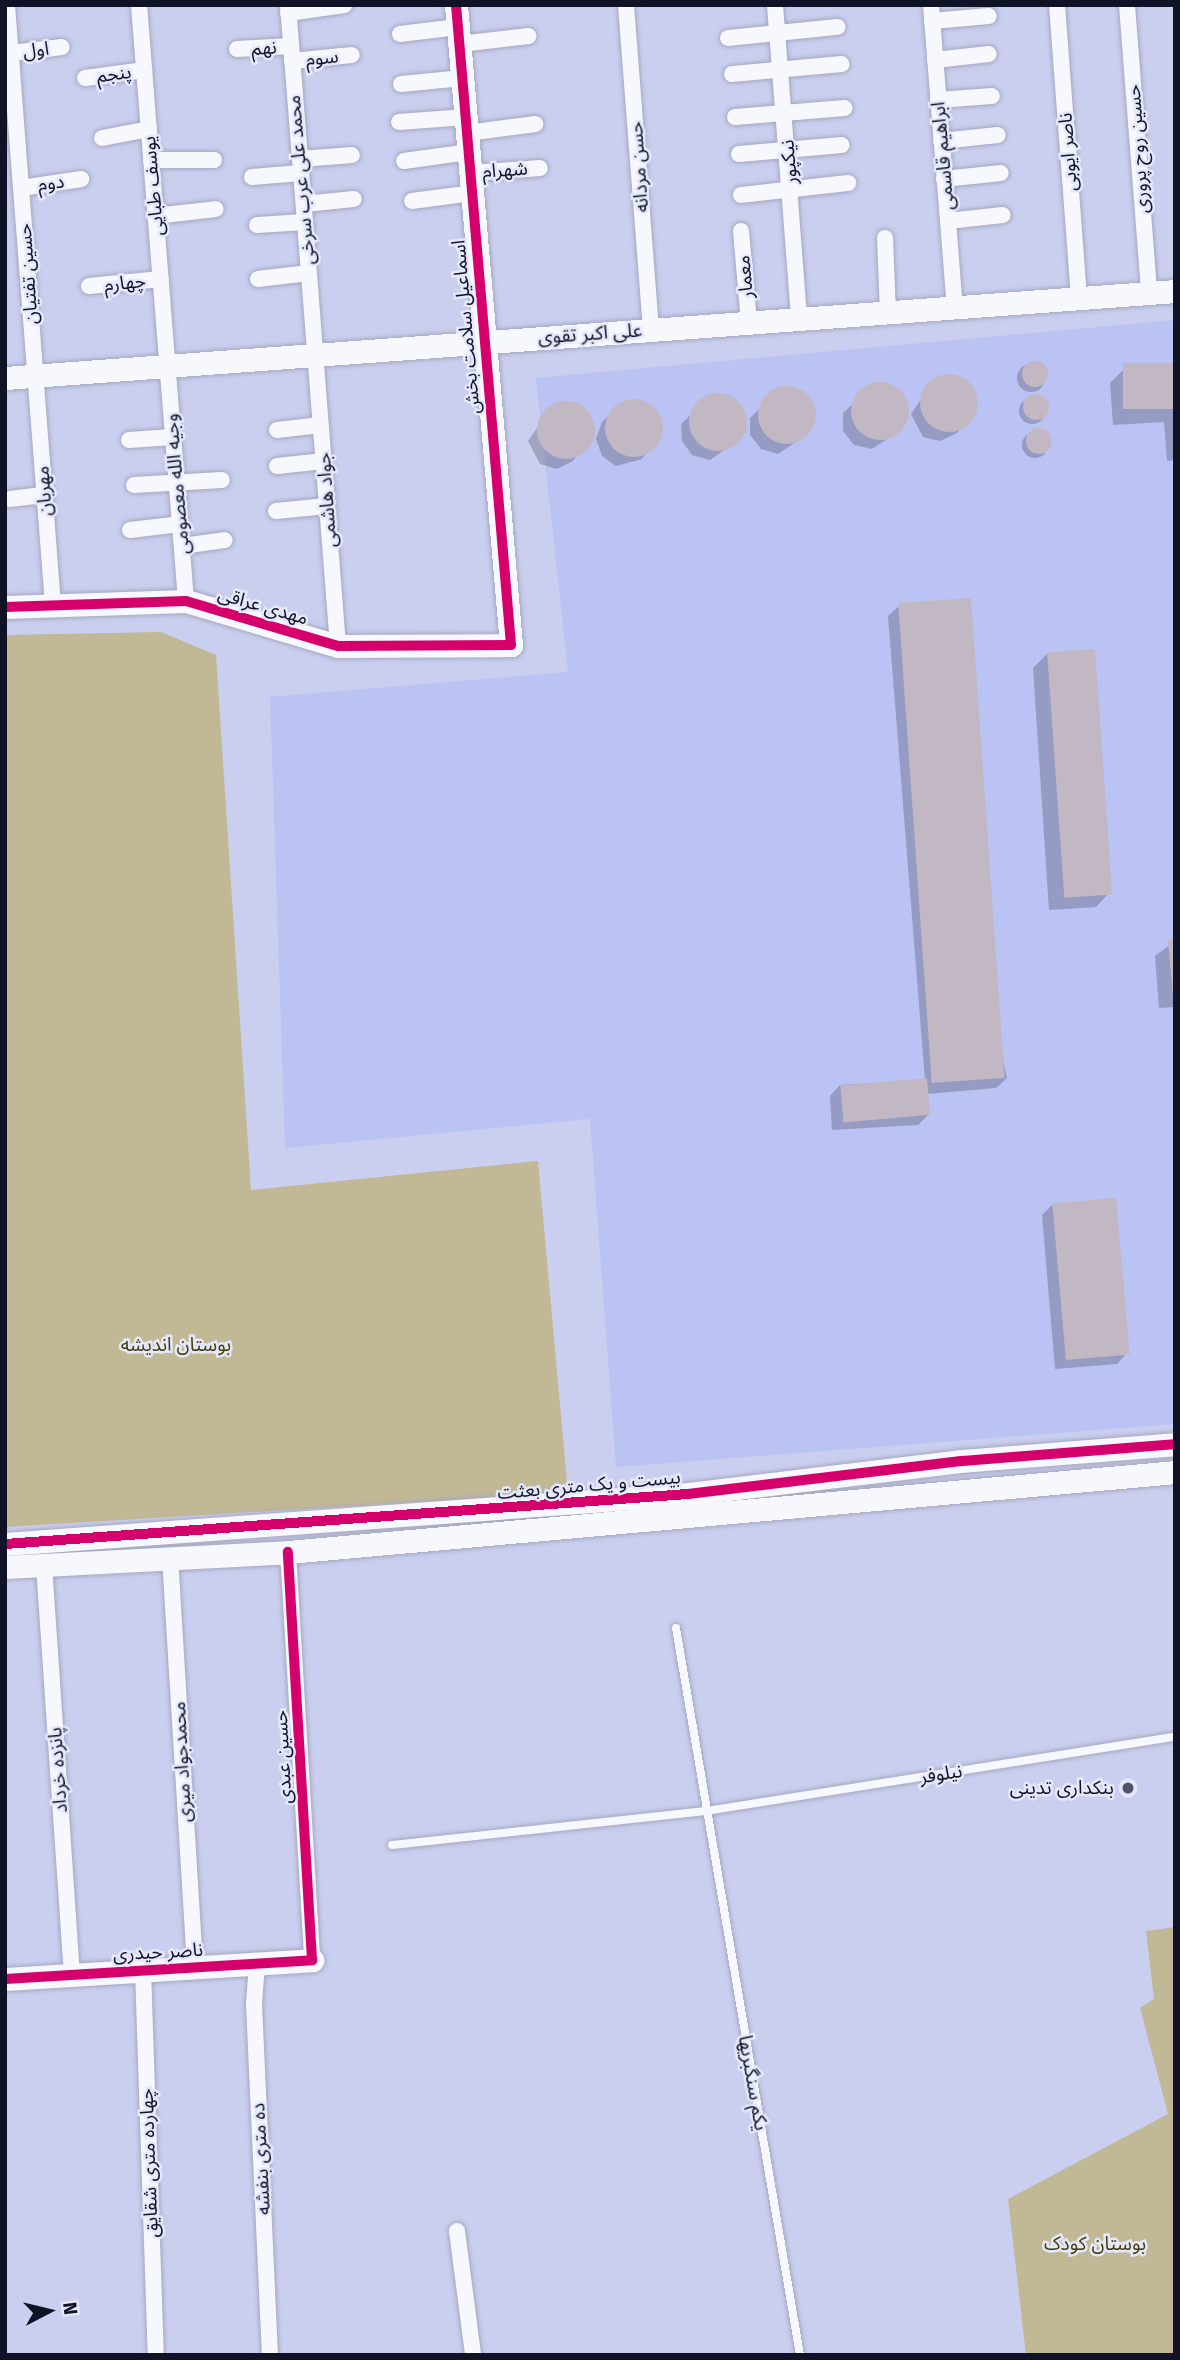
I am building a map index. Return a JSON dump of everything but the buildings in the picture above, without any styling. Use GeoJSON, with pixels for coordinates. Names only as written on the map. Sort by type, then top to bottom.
{"type":"FeatureCollection","features":[{"type":"Feature","properties":{"kind":"street","name":"حسین تفتیان"},"geometry":{"type":"LineString","coordinates":[[7,5],[9,88],[22,196],[35,375]]}},
{"type":"Feature","properties":{"kind":"street","name":"یوسف طبایی"},"geometry":{"type":"LineString","coordinates":[[139,5],[167,366]]}},
{"type":"Feature","properties":{"kind":"street"},"geometry":{"type":"LineString","coordinates":[[288,9],[344,5]]}},
{"type":"Feature","properties":{"kind":"street","name":"حسن مردانه"},"geometry":{"type":"LineString","coordinates":[[626,5],[651,330]]}},
{"type":"Feature","properties":{"kind":"street","name":"نیکپور"},"geometry":{"type":"LineString","coordinates":[[775,5],[789,151],[799,319]]}},
{"type":"Feature","properties":{"kind":"street","name":"ناصر ایوبی"},"geometry":{"type":"LineString","coordinates":[[1057,5],[1079,298]]}},
{"type":"Feature","properties":{"kind":"street","name":"حسین روح پروری"},"geometry":{"type":"LineString","coordinates":[[1127,5],[1149,293]]}},
{"type":"Feature","properties":{"kind":"street","name":"محمد علی عرب سرخی"},"geometry":{"type":"LineString","coordinates":[[288,9],[315,355]]}},
{"type":"Feature","properties":{"kind":"street"},"geometry":{"type":"LineString","coordinates":[[931,13],[989,16]]}},
{"type":"Feature","properties":{"kind":"street","name":"ابراهیم قاسمی"},"geometry":{"type":"LineString","coordinates":[[931,13],[955,308]]}},
{"type":"Feature","properties":{"kind":"street"},"geometry":{"type":"LineString","coordinates":[[400,34],[458,25],[528,36]]}},
{"type":"Feature","properties":{"kind":"street","name":"اسماعیل سلامت بخش"},"geometry":{"type":"LineString","coordinates":[[458,25],[511,645]]}},
{"type":"Feature","properties":{"kind":"street"},"geometry":{"type":"LineString","coordinates":[[728,38],[837,27]]}},
{"type":"Feature","properties":{"kind":"street","name":"اول"},"geometry":{"type":"LineString","coordinates":[[10,53],[62,47]]}},
{"type":"Feature","properties":{"kind":"street","name":"نهم"},"geometry":{"type":"LineString","coordinates":[[237,50],[291,53]]}},
{"type":"Feature","properties":{"kind":"street","name":"سوم"},"geometry":{"type":"LineString","coordinates":[[291,53],[352,55]]}},
{"type":"Feature","properties":{"kind":"street"},"geometry":{"type":"LineString","coordinates":[[935,60],[989,54]]}},
{"type":"Feature","properties":{"kind":"street"},"geometry":{"type":"LineString","coordinates":[[732,74],[842,64]]}},
{"type":"Feature","properties":{"kind":"street","name":"پنجم"},"geometry":{"type":"LineString","coordinates":[[85,78],[144,70]]}},
{"type":"Feature","properties":{"kind":"street"},"geometry":{"type":"LineString","coordinates":[[401,84],[463,78]]}},
{"type":"Feature","properties":{"kind":"street"},"geometry":{"type":"LineString","coordinates":[[938,100],[992,96]]}},
{"type":"Feature","properties":{"kind":"street"},"geometry":{"type":"LineString","coordinates":[[735,117],[845,108]]}},
{"type":"Feature","properties":{"kind":"street"},"geometry":{"type":"LineString","coordinates":[[399,122],[469,154]]}},
{"type":"Feature","properties":{"kind":"street"},"geometry":{"type":"LineString","coordinates":[[412,201],[469,154],[535,124]]}},
{"type":"Feature","properties":{"kind":"street"},"geometry":{"type":"LineString","coordinates":[[102,138],[149,129]]}},
{"type":"Feature","properties":{"kind":"street"},"geometry":{"type":"LineString","coordinates":[[941,141],[998,135]]}},
{"type":"Feature","properties":{"kind":"street"},"geometry":{"type":"LineString","coordinates":[[739,154],[842,145]]}},
{"type":"Feature","properties":{"kind":"street"},"geometry":{"type":"LineString","coordinates":[[404,161],[469,154]]}},
{"type":"Feature","properties":{"kind":"street","name":"شهرام"},"geometry":{"type":"LineString","coordinates":[[469,154],[540,168]]}},
{"type":"Feature","properties":{"kind":"street"},"geometry":{"type":"LineString","coordinates":[[251,177],[352,155]]}},
{"type":"Feature","properties":{"kind":"street"},"geometry":{"type":"LineString","coordinates":[[151,160],[214,160]]}},
{"type":"Feature","properties":{"kind":"street"},"geometry":{"type":"LineString","coordinates":[[944,179],[1001,173]]}},
{"type":"Feature","properties":{"kind":"street","name":"دوم"},"geometry":{"type":"LineString","coordinates":[[22,196],[81,179]]}},
{"type":"Feature","properties":{"kind":"street"},"geometry":{"type":"LineString","coordinates":[[741,195],[848,183]]}},
{"type":"Feature","properties":{"kind":"street"},"geometry":{"type":"LineString","coordinates":[[5,207],[22,196]]}},
{"type":"Feature","properties":{"kind":"street"},"geometry":{"type":"LineString","coordinates":[[303,204],[354,199]]}},
{"type":"Feature","properties":{"kind":"street"},"geometry":{"type":"LineString","coordinates":[[155,216],[216,209]]}},
{"type":"Feature","properties":{"kind":"street"},"geometry":{"type":"LineString","coordinates":[[948,221],[1003,215]]}},
{"type":"Feature","properties":{"kind":"street"},"geometry":{"type":"LineString","coordinates":[[257,225],[305,222]]}},
{"type":"Feature","properties":{"kind":"street","name":"معمار"},"geometry":{"type":"LineString","coordinates":[[741,231],[749,322]]}},
{"type":"Feature","properties":{"kind":"street"},"geometry":{"type":"LineString","coordinates":[[885,238],[888,312]]}},
{"type":"Feature","properties":{"kind":"street"},"geometry":{"type":"LineString","coordinates":[[258,279],[309,273]]}},
{"type":"Feature","properties":{"kind":"street","name":"چهارم"},"geometry":{"type":"LineString","coordinates":[[89,286],[161,279]]}},
{"type":"Feature","properties":{"kind":"street","name":"علی اکبر تقوی"},"geometry":{"type":"LineString","coordinates":[[5,378],[1175,291]]}},
{"type":"Feature","properties":{"kind":"street","name":"جواد هاشمی"},"geometry":{"type":"LineString","coordinates":[[315,355],[338,646]]}},
{"type":"Feature","properties":{"kind":"street","name":"وجیه الله معصومی"},"geometry":{"type":"LineString","coordinates":[[167,366],[186,601]]}},
{"type":"Feature","properties":{"kind":"street","name":"مهربان"},"geometry":{"type":"LineString","coordinates":[[35,375],[53,606]]}},
{"type":"Feature","properties":{"kind":"street"},"geometry":{"type":"LineString","coordinates":[[276,430],[321,425]]}},
{"type":"Feature","properties":{"kind":"street"},"geometry":{"type":"LineString","coordinates":[[129,440],[173,437]]}},
{"type":"Feature","properties":{"kind":"street"},"geometry":{"type":"LineString","coordinates":[[276,466],[324,461]]}},
{"type":"Feature","properties":{"kind":"street"},"geometry":{"type":"LineString","coordinates":[[134,485],[222,480]]}},
{"type":"Feature","properties":{"kind":"street"},"geometry":{"type":"LineString","coordinates":[[10,499],[45,495]]}},
{"type":"Feature","properties":{"kind":"street"},"geometry":{"type":"LineString","coordinates":[[276,511],[327,506]]}},
{"type":"Feature","properties":{"kind":"street"},"geometry":{"type":"LineString","coordinates":[[130,530],[180,524]]}},
{"type":"Feature","properties":{"kind":"street"},"geometry":{"type":"LineString","coordinates":[[182,545],[225,540]]}},
{"type":"Feature","properties":{"kind":"street","name":"مهدی عراقی"},"geometry":{"type":"LineString","coordinates":[[5,607],[186,601],[338,646],[511,645]]}},
{"type":"Feature","properties":{"kind":"street","name":"بیست و یک متری بعثت"},"geometry":{"type":"LineString","coordinates":[[5,1544],[674,1495],[961,1461],[1175,1444]]}},
{"type":"Feature","properties":{"kind":"street","name":"بیست و یک متری بعثت"},"geometry":{"type":"LineString","coordinates":[[5,1567],[288,1552],[1175,1472]]}},
{"type":"Feature","properties":{"kind":"street","name":"حسین عبدی"},"geometry":{"type":"LineString","coordinates":[[288,1552],[312,1960]]}},
{"type":"Feature","properties":{"kind":"street","name":"محمدجواد میری"},"geometry":{"type":"LineString","coordinates":[[170,1557],[195,1967]]}},
{"type":"Feature","properties":{"kind":"street","name":"پانزده خرداد"},"geometry":{"type":"LineString","coordinates":[[44,1564],[72,1975]]}},
{"type":"Feature","properties":{"kind":"street","name":"ناصر حیدری"},"geometry":{"type":"LineString","coordinates":[[5,1979],[312,1960]]}},
{"type":"Feature","properties":{"kind":"street","name":"ده متری بنفشه"},"geometry":{"type":"LineString","coordinates":[[257,1964],[254,2004],[270,2355]]}},
{"type":"Feature","properties":{"kind":"street","name":"چهارده متری شقایق"},"geometry":{"type":"LineString","coordinates":[[143,1970],[156,2355]]}},
{"type":"Feature","properties":{"kind":"street"},"geometry":{"type":"LineString","coordinates":[[457,2231],[473,2355]]}},
{"type":"Feature","properties":{"kind":"lane","name":"یکم سنگبریها"},"geometry":{"type":"LineString","coordinates":[[676,1628],[800,2355]]}},
{"type":"Feature","properties":{"kind":"lane","name":"نیلوفر"},"geometry":{"type":"LineString","coordinates":[[392,1845],[706,1811],[1175,1737]]}},
{"type":"Feature","properties":{"kind":"shaded area"},"geometry":{"type":"Polygon","coordinates":[[[1175,320],[1175,1424],[616,1467],[590,1119],[285,1148],[270,697],[568,672],[536,378],[1175,320]]]}},
{"type":"Feature","properties":{"kind":"green space","name":"بوستان اندیشه"},"geometry":{"type":"Polygon","coordinates":[[[161,632],[216,655],[251,1190],[538,1161],[568,1493],[5,1527],[5,635],[161,632]]]}},
{"type":"Feature","properties":{"kind":"green space","name":"بوستان کودک"},"geometry":{"type":"Polygon","coordinates":[[[1175,1927],[1175,2355],[1026,2355],[1008,2199],[1168,2114],[1140,2008],[1154,1999],[1146,1931],[1175,1927]]]}},
{"type":"Feature","properties":{"kind":"cycle path"},"geometry":{"type":"LineString","coordinates":[[5,607],[186,601],[338,646],[511,645],[456,5]]}},
{"type":"Feature","properties":{"kind":"cycle path"},"geometry":{"type":"LineString","coordinates":[[5,1544],[688,1494],[961,1461],[1175,1444]]}},
{"type":"Feature","properties":{"kind":"cycle path"},"geometry":{"type":"LineString","coordinates":[[5,1979],[312,1960],[288,1552]]}},
{"type":"Feature","properties":{"kind":"place","name":"بنکداری تدینی"},"geometry":{"type":"Point","coordinates":[1128,1788]}}]}
